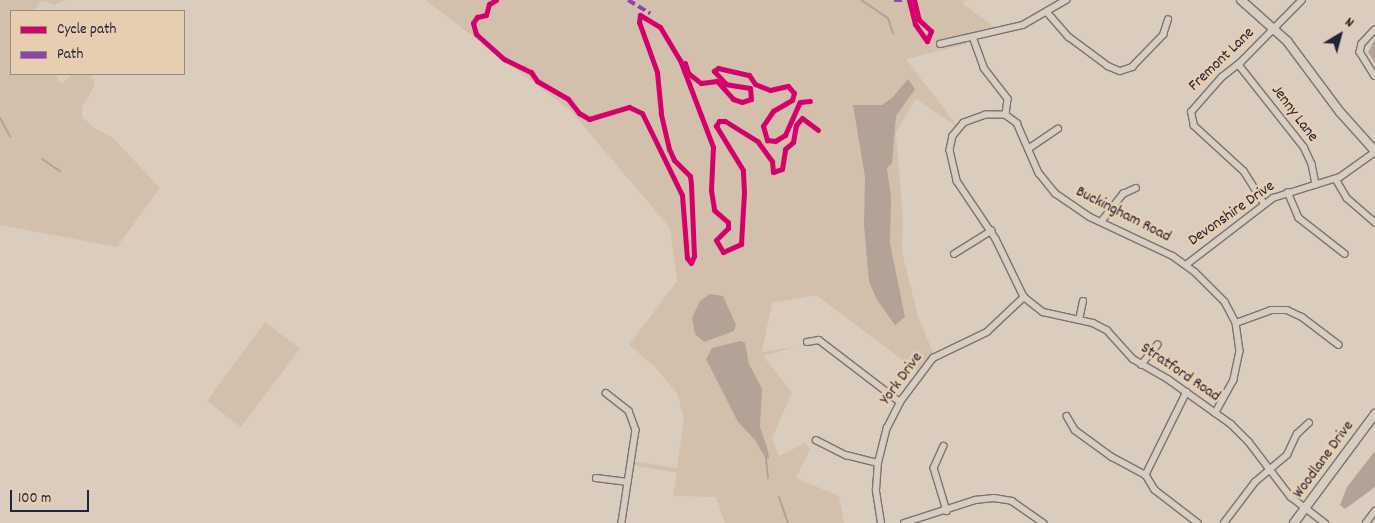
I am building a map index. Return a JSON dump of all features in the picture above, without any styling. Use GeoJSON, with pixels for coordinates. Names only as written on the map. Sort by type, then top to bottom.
{"type":"FeatureCollection","features":[{"type":"Feature","properties":{"kind":"street"},"geometry":{"type":"LineString","coordinates":[[940,44],[1020,26],[1048,13],[1066,0]]}},
{"type":"Feature","properties":{"kind":"street"},"geometry":{"type":"LineString","coordinates":[[1241,0],[1274,28],[1375,152]]}},
{"type":"Feature","properties":{"kind":"street","name":"Fremont Lane"},"geometry":{"type":"LineString","coordinates":[[1264,204],[1246,174],[1214,147],[1191,119],[1194,106],[1238,65],[1302,0]]}},
{"type":"Feature","properties":{"kind":"street"},"geometry":{"type":"LineString","coordinates":[[1048,13],[1069,37],[1109,67],[1120,71],[1132,67],[1163,35],[1168,20]]}},
{"type":"Feature","properties":{"kind":"street"},"geometry":{"type":"LineString","coordinates":[[1375,30],[1362,44],[1360,52],[1375,76]]}},
{"type":"Feature","properties":{"kind":"street"},"geometry":{"type":"LineString","coordinates":[[974,37],[984,68],[1008,99],[1006,115]]}},
{"type":"Feature","properties":{"kind":"street","name":"Jenny Lane"},"geometry":{"type":"LineString","coordinates":[[1238,65],[1304,147],[1313,166],[1316,185]]}},
{"type":"Feature","properties":{"kind":"street","name":"Buckingham Road"},"geometry":{"type":"LineString","coordinates":[[1006,115],[1018,123],[1039,173],[1055,193],[1073,208],[1156,247],[1186,265],[1218,294],[1236,323],[1240,361],[1234,380],[1216,413]]}},
{"type":"Feature","properties":{"kind":"street","name":"Stratford Road"},"geometry":{"type":"LineString","coordinates":[[1006,115],[986,116],[964,123],[950,142],[951,159],[958,181],[991,231],[1024,297],[1043,312],[1078,320],[1107,330],[1140,364],[1187,392],[1216,413],[1249,442],[1269,471],[1291,497],[1325,523]]}},
{"type":"Feature","properties":{"kind":"street"},"geometry":{"type":"LineString","coordinates":[[1028,149],[1058,129]]}},
{"type":"Feature","properties":{"kind":"street","name":"Devonshire Drive"},"geometry":{"type":"LineString","coordinates":[[1186,265],[1264,204],[1288,192],[1336,179],[1353,171],[1375,152]]}},
{"type":"Feature","properties":{"kind":"street"},"geometry":{"type":"LineString","coordinates":[[1336,179],[1346,197],[1375,222]]}},
{"type":"Feature","properties":{"kind":"street"},"geometry":{"type":"LineString","coordinates":[[1101,222],[1123,194],[1136,188]]}},
{"type":"Feature","properties":{"kind":"street"},"geometry":{"type":"LineString","coordinates":[[1288,192],[1299,218],[1345,254]]}},
{"type":"Feature","properties":{"kind":"street"},"geometry":{"type":"LineString","coordinates":[[954,254],[991,231]]}},
{"type":"Feature","properties":{"kind":"street","name":"York Drive"},"geometry":{"type":"LineString","coordinates":[[880,523],[876,490],[878,463],[887,428],[900,402],[933,358],[987,332],[1024,297]]}},
{"type":"Feature","properties":{"kind":"street"},"geometry":{"type":"LineString","coordinates":[[1078,320],[1083,301]]}},
{"type":"Feature","properties":{"kind":"street"},"geometry":{"type":"LineString","coordinates":[[1236,323],[1263,312],[1287,310],[1302,316],[1339,344]]}},
{"type":"Feature","properties":{"kind":"street"},"geometry":{"type":"LineString","coordinates":[[807,342],[819,340],[900,402]]}},
{"type":"Feature","properties":{"kind":"street"},"geometry":{"type":"LineString","coordinates":[[1140,364],[1158,345]]}},
{"type":"Feature","properties":{"kind":"street"},"geometry":{"type":"LineString","coordinates":[[1146,475],[1187,392]]}},
{"type":"Feature","properties":{"kind":"street"},"geometry":{"type":"LineString","coordinates":[[606,393],[626,408],[634,422],[636,437],[622,523]]}},
{"type":"Feature","properties":{"kind":"street","name":"Woodlane Drive"},"geometry":{"type":"LineString","coordinates":[[1294,523],[1375,414]]}},
{"type":"Feature","properties":{"kind":"street"},"geometry":{"type":"LineString","coordinates":[[1067,416],[1076,430],[1127,466],[1146,475],[1155,490],[1198,523]]}},
{"type":"Feature","properties":{"kind":"street"},"geometry":{"type":"LineString","coordinates":[[1224,523],[1255,482],[1286,455],[1297,434],[1309,423]]}},
{"type":"Feature","properties":{"kind":"street"},"geometry":{"type":"LineString","coordinates":[[816,440],[846,455],[878,463]]}},
{"type":"Feature","properties":{"kind":"street"},"geometry":{"type":"LineString","coordinates":[[944,446],[934,468],[947,511]]}},
{"type":"Feature","properties":{"kind":"street"},"geometry":{"type":"LineString","coordinates":[[596,478],[628,482]]}},
{"type":"Feature","properties":{"kind":"street"},"geometry":{"type":"LineString","coordinates":[[904,523],[947,511],[974,500],[1004,499],[1021,505],[1044,523]]}},
{"type":"Feature","properties":{"kind":"street"},"geometry":{"type":"LineString","coordinates":[[1366,523],[1375,511]]}},
{"type":"Feature","properties":{"kind":"shaded area"},"geometry":{"type":"Polygon","coordinates":[[[0,0],[65,0],[54,5],[42,1],[34,10],[10,10],[10,75],[55,75],[62,84],[71,75],[91,75],[95,85],[82,107],[82,117],[96,129],[113,138],[160,188],[117,247],[0,225],[0,0]]]}},
{"type":"Feature","properties":{"kind":"shaded area"},"geometry":{"type":"Polygon","coordinates":[[[425,0],[968,0],[962,3],[999,31],[966,39],[967,44],[906,59],[959,128],[916,99],[896,133],[903,218],[902,252],[918,316],[935,357],[920,373],[816,295],[772,303],[762,352],[799,346],[763,356],[792,393],[772,438],[779,456],[805,443],[810,450],[796,478],[839,496],[844,523],[725,523],[716,497],[673,496],[677,473],[631,465],[632,461],[677,468],[684,419],[677,393],[654,366],[629,345],[677,281],[670,228],[570,110],[425,0]]]}},
{"type":"Feature","properties":{"kind":"shaded area"},"geometry":{"type":"Polygon","coordinates":[[[1375,39],[1375,63],[1368,52],[1375,39]]]}},
{"type":"Feature","properties":{"kind":"shaded area"},"geometry":{"type":"Polygon","coordinates":[[[908,79],[915,89],[896,116],[892,163],[887,168],[891,197],[890,243],[905,317],[895,325],[877,300],[869,281],[864,225],[865,177],[853,105],[882,105],[892,98],[908,79]]]}},
{"type":"Feature","properties":{"kind":"shaded area"},"geometry":{"type":"Polygon","coordinates":[[[710,294],[723,296],[736,325],[734,331],[704,342],[695,334],[692,318],[700,301],[710,294]]]}},
{"type":"Feature","properties":{"kind":"shaded area"},"geometry":{"type":"Polygon","coordinates":[[[265,322],[300,349],[241,427],[207,401],[265,322]]]}},
{"type":"Feature","properties":{"kind":"shaded area"},"geometry":{"type":"Polygon","coordinates":[[[740,341],[745,343],[749,364],[762,389],[760,427],[768,451],[769,458],[766,459],[755,440],[738,422],[706,359],[712,348],[740,341]]]}},
{"type":"Feature","properties":{"kind":"shaded area"},"geometry":{"type":"Polygon","coordinates":[[[1375,451],[1375,487],[1345,509],[1340,505],[1347,487],[1375,451]]]}},
{"type":"Feature","properties":{"kind":"waterway"},"geometry":{"type":"LineString","coordinates":[[861,0],[888,18],[893,33]]}},
{"type":"Feature","properties":{"kind":"waterway"},"geometry":{"type":"LineString","coordinates":[[0,118],[10,136]]}},
{"type":"Feature","properties":{"kind":"waterway"},"geometry":{"type":"LineString","coordinates":[[42,159],[60,171]]}},
{"type":"Feature","properties":{"kind":"waterway"},"geometry":{"type":"LineString","coordinates":[[766,459],[768,478]]}},
{"type":"Feature","properties":{"kind":"waterway"},"geometry":{"type":"LineString","coordinates":[[779,497],[788,523]]}},
{"type":"Feature","properties":{"kind":"marked path"},"geometry":{"type":"LineString","coordinates":[[628,0],[650,13]]}},
{"type":"Feature","properties":{"kind":"marked path"},"geometry":{"type":"LineString","coordinates":[[894,0],[904,0]]}},
{"type":"Feature","properties":{"kind":"cycle path"},"geometry":{"type":"LineString","coordinates":[[496,0],[489,4],[486,15],[477,17],[473,23],[476,34],[504,59],[531,72],[537,81],[568,99],[579,113],[589,119],[629,107],[642,113],[682,195],[687,258],[691,263],[694,256],[690,176],[674,160],[669,149],[661,113],[657,72],[639,22],[640,15],[660,27],[680,60],[713,147],[711,190],[714,210],[728,222],[728,228],[716,240],[723,252],[741,244],[744,192],[743,170],[716,126],[719,121],[725,121],[758,142],[772,161],[773,172],[782,169],[785,149],[793,142],[796,125],[802,118],[818,130]]}},
{"type":"Feature","properties":{"kind":"cycle path"},"geometry":{"type":"LineString","coordinates":[[909,0],[915,24],[927,41],[931,31],[919,20],[914,0]]}},
{"type":"Feature","properties":{"kind":"cycle path"},"geometry":{"type":"LineString","coordinates":[[685,63],[688,73],[701,83],[717,81],[733,99],[742,102],[751,99],[750,88],[726,84],[714,71],[718,68],[749,75],[755,84],[770,90],[788,86],[794,93],[792,100],[773,111],[763,126],[767,140],[775,141],[785,135],[800,102],[810,101]]}}]}
